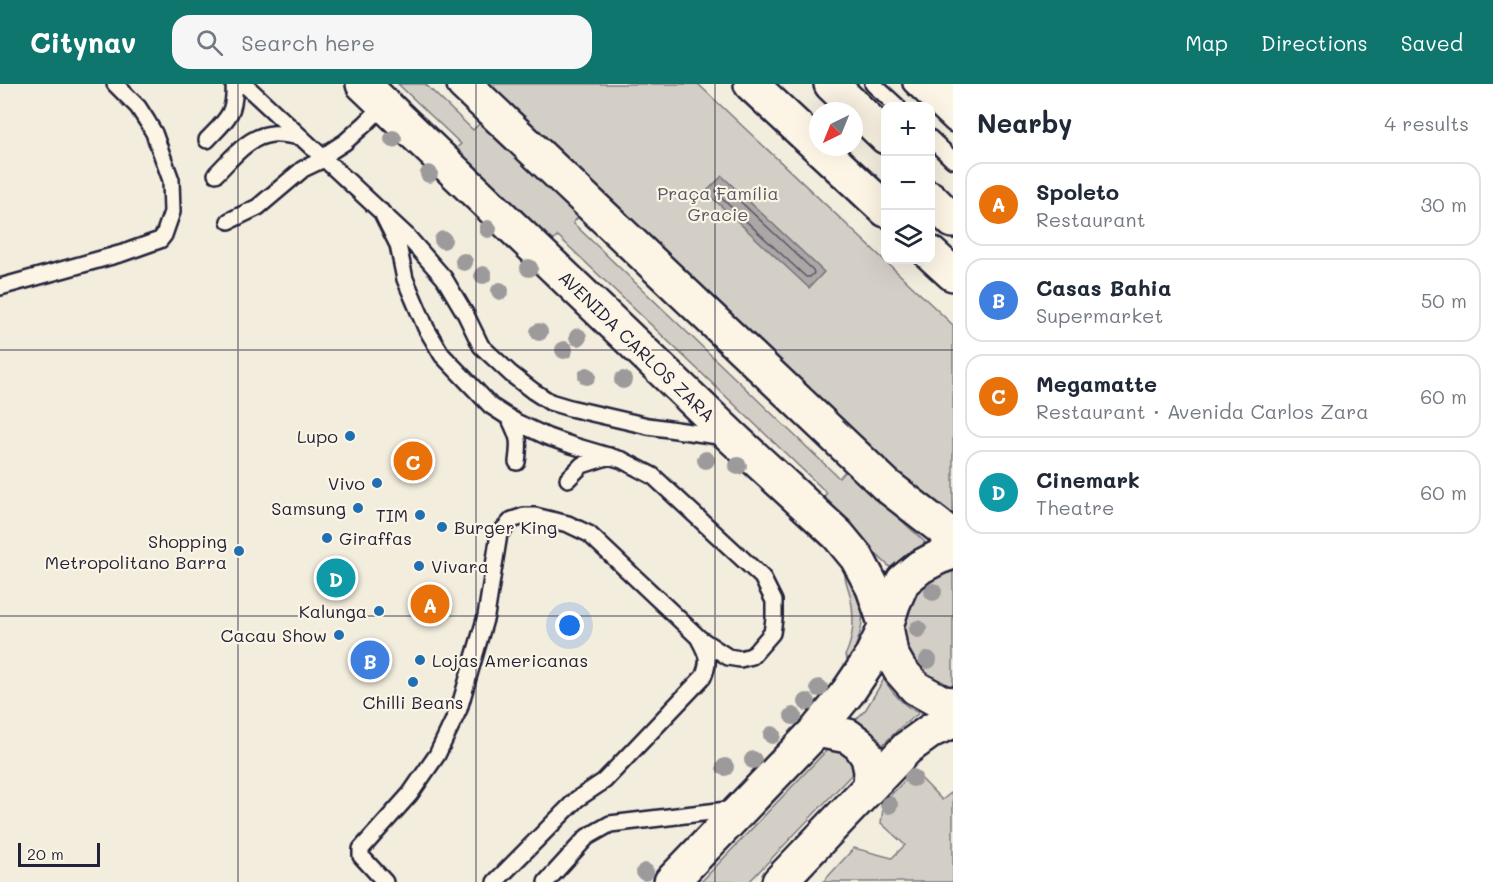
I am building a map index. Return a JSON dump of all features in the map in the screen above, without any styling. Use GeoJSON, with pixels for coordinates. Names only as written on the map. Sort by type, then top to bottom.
{"type":"FeatureCollection","features":[{"type":"Feature","properties":{"kind":"main road"},"geometry":{"type":"LineString","coordinates":[[464,84],[886,485],[953,537]]}},
{"type":"Feature","properties":{"kind":"main road"},"geometry":{"type":"LineString","coordinates":[[751,84],[881,206]]}},
{"type":"Feature","properties":{"kind":"main road"},"geometry":{"type":"LineString","coordinates":[[831,84],[865,97],[881,129]]}},
{"type":"Feature","properties":{"kind":"main road"},"geometry":{"type":"LineString","coordinates":[[937,84],[953,99]]}},
{"type":"Feature","properties":{"kind":"main road","name":"AVENIDA CARLOS ZARA"},"geometry":{"type":"LineString","coordinates":[[374,94],[733,438],[838,535],[857,558],[873,588],[886,626],[891,654],[900,670],[916,688],[943,703],[953,704]]}},
{"type":"Feature","properties":{"kind":"main road"},"geometry":{"type":"LineString","coordinates":[[865,97],[881,142]]}},
{"type":"Feature","properties":{"kind":"main road"},"geometry":{"type":"LineString","coordinates":[[935,184],[953,200]]}},
{"type":"Feature","properties":{"kind":"main road"},"geometry":{"type":"LineString","coordinates":[[935,203],[953,221]]}},
{"type":"Feature","properties":{"kind":"main road"},"geometry":{"type":"LineString","coordinates":[[935,258],[953,274]]}},
{"type":"Feature","properties":{"kind":"main road"},"geometry":{"type":"LineString","coordinates":[[671,882],[817,730],[848,692],[870,661],[903,581],[920,567],[953,552]]}},
{"type":"Feature","properties":{"kind":"main road"},"geometry":{"type":"LineString","coordinates":[[779,882],[907,748],[932,730],[953,720]]}},
{"type":"Feature","properties":{"kind":"main road"},"geometry":{"type":"LineString","coordinates":[[817,730],[848,736],[860,745],[868,757],[871,771],[870,786]]}},
{"type":"Feature","properties":{"kind":"lane"},"geometry":{"type":"LineString","coordinates":[[0,287],[123,253],[160,240],[164,235],[172,212],[171,180],[150,127],[138,107],[115,84]]}},
{"type":"Feature","properties":{"kind":"lane"},"geometry":{"type":"LineString","coordinates":[[207,140],[230,116],[234,84]]}},
{"type":"Feature","properties":{"kind":"lane"},"geometry":{"type":"LineString","coordinates":[[244,84],[407,236],[444,278],[482,346],[511,374],[533,391],[550,402],[631,423],[733,438]]}},
{"type":"Feature","properties":{"kind":"lane"},"geometry":{"type":"LineString","coordinates":[[911,84],[953,124]]}},
{"type":"Feature","properties":{"kind":"lane"},"geometry":{"type":"LineString","coordinates":[[229,221],[258,207],[303,169],[324,159],[331,151],[345,142],[365,124],[374,94]]}},
{"type":"Feature","properties":{"kind":"lane"},"geometry":{"type":"LineString","coordinates":[[865,97],[883,102]]}},
{"type":"Feature","properties":{"kind":"lane"},"geometry":{"type":"LineString","coordinates":[[216,174],[244,146],[254,140],[273,134],[301,137]]}},
{"type":"Feature","properties":{"kind":"lane"},"geometry":{"type":"LineString","coordinates":[[935,143],[953,159]]}},
{"type":"Feature","properties":{"kind":"lane"},"geometry":{"type":"LineString","coordinates":[[381,211],[398,245],[405,279],[415,305],[442,355],[491,406],[548,437],[622,460],[653,476],[762,577],[774,601],[772,633],[752,656],[740,659],[728,657],[698,637],[589,534],[568,524],[535,516],[524,516],[512,520],[499,534],[486,616],[459,709],[437,755],[410,794],[362,849],[361,856],[385,882]]}},
{"type":"Feature","properties":{"kind":"lane"},"geometry":{"type":"LineString","coordinates":[[509,417],[518,436],[517,462]]}},
{"type":"Feature","properties":{"kind":"lane"},"geometry":{"type":"LineString","coordinates":[[567,479],[582,465],[610,456]]}},
{"type":"Feature","properties":{"kind":"lane"},"geometry":{"type":"LineString","coordinates":[[495,882],[577,799],[604,781],[703,677],[708,659],[698,637]]}},
{"type":"Feature","properties":{"kind":"lane"},"geometry":{"type":"LineString","coordinates":[[546,882],[588,837],[610,824],[741,808]]}},
{"type":"Feature","properties":{"kind":"green space"},"geometry":{"type":"Polygon","coordinates":[[[398,84],[425,84],[473,130],[480,123],[579,216],[573,223],[839,478],[846,470],[925,542],[924,544],[891,568],[819,501],[827,493],[558,236],[550,244],[453,151],[461,144],[398,84]]]}},
{"type":"Feature","properties":{"kind":"green space","name":"Praça Família Gracie"},"geometry":{"type":"Polygon","coordinates":[[[485,84],[698,84],[881,257],[881,264],[888,264],[953,325],[953,522],[946,519],[485,84]]]}},
{"type":"Feature","properties":{"kind":"green space"},"geometry":{"type":"Polygon","coordinates":[[[845,568],[858,590],[863,611],[859,637],[849,662],[845,656],[852,634],[853,618],[845,568]]]}},
{"type":"Feature","properties":{"kind":"green space"},"geometry":{"type":"Polygon","coordinates":[[[953,570],[953,690],[920,672],[904,644],[903,628],[906,611],[918,590],[934,577],[953,570]]]}},
{"type":"Feature","properties":{"kind":"green space"},"geometry":{"type":"Polygon","coordinates":[[[884,679],[899,699],[919,713],[874,753],[849,727],[866,709],[884,679]]]}},
{"type":"Feature","properties":{"kind":"green space"},"geometry":{"type":"Polygon","coordinates":[[[839,747],[851,757],[854,772],[749,882],[701,882],[827,750],[839,747]]]}},
{"type":"Feature","properties":{"kind":"green space"},"geometry":{"type":"Polygon","coordinates":[[[914,771],[942,800],[951,793],[953,796],[953,882],[823,882],[854,848],[892,858],[905,845],[881,823],[884,802],[914,771]]]}},
{"type":"Feature","properties":{"kind":"water"},"geometry":{"type":"Polygon","coordinates":[[[722,176],[824,272],[809,288],[706,192],[722,176]]]}},
{"type":"Feature","properties":{"kind":"place","name":"Lupo"},"geometry":{"type":"Point","coordinates":[350,436]}},
{"type":"Feature","properties":{"kind":"place","name":"Megamatte"},"geometry":{"type":"Point","coordinates":[413,461]}},
{"type":"Feature","properties":{"kind":"place","name":"Vivo"},"geometry":{"type":"Point","coordinates":[377,483]}},
{"type":"Feature","properties":{"kind":"place","name":"Samsung"},"geometry":{"type":"Point","coordinates":[358,508]}},
{"type":"Feature","properties":{"kind":"place","name":"TIM"},"geometry":{"type":"Point","coordinates":[420,515]}},
{"type":"Feature","properties":{"kind":"place","name":"Burger King"},"geometry":{"type":"Point","coordinates":[442,527]}},
{"type":"Feature","properties":{"kind":"place","name":"Giraffas"},"geometry":{"type":"Point","coordinates":[327,538]}},
{"type":"Feature","properties":{"kind":"place","name":"Shopping Metropolitano Barra"},"geometry":{"type":"Point","coordinates":[239,551]}},
{"type":"Feature","properties":{"kind":"place","name":"Vivara"},"geometry":{"type":"Point","coordinates":[419,566]}},
{"type":"Feature","properties":{"kind":"place","name":"Cinemark"},"geometry":{"type":"Point","coordinates":[336,578]}},
{"type":"Feature","properties":{"kind":"place","name":"Spoleto"},"geometry":{"type":"Point","coordinates":[430,604]}},
{"type":"Feature","properties":{"kind":"place","name":"Kalunga"},"geometry":{"type":"Point","coordinates":[379,611]}},
{"type":"Feature","properties":{"kind":"place","name":"Cacau Show"},"geometry":{"type":"Point","coordinates":[339,635]}},
{"type":"Feature","properties":{"kind":"place","name":"Casas Bahia"},"geometry":{"type":"Point","coordinates":[370,660]}},
{"type":"Feature","properties":{"kind":"place","name":"Lojas Americanas"},"geometry":{"type":"Point","coordinates":[420,660]}},
{"type":"Feature","properties":{"kind":"place","name":"Chilli Beans"},"geometry":{"type":"Point","coordinates":[413,682]}}]}
